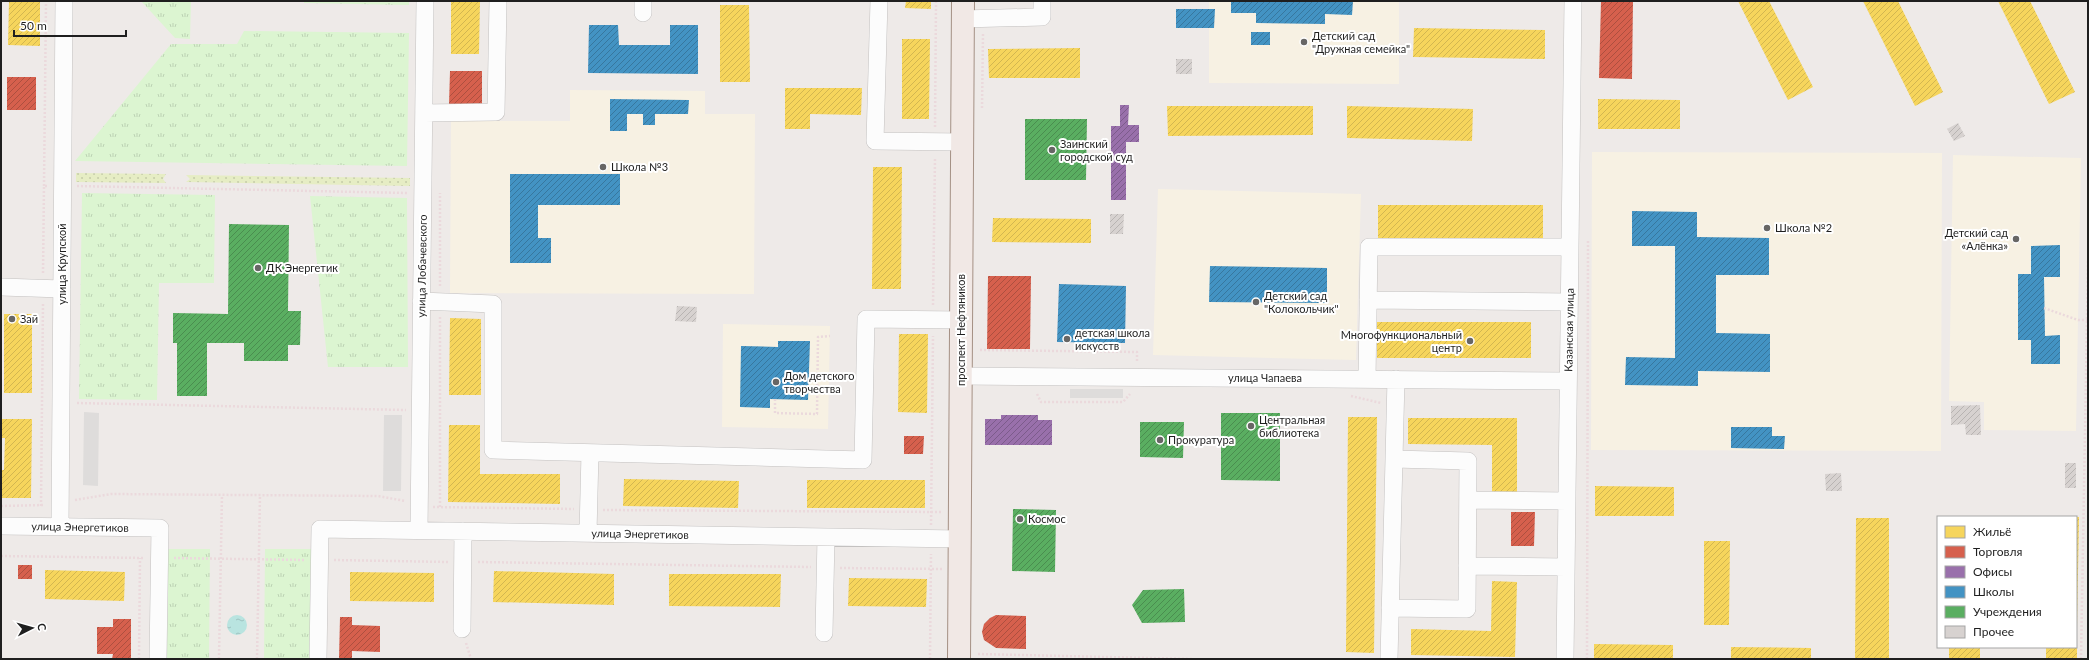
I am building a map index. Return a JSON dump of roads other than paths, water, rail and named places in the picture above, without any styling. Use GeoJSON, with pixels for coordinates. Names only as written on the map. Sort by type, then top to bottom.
{"type":"FeatureCollection","features":[{"type":"Feature","properties":{"kind":"main road","name":"проспект Нефтяников"},"geometry":{"type":"LineString","coordinates":[[963,10],[959,569],[969,657]]}},
{"type":"Feature","properties":{"kind":"street","name":"улица Крупской"},"geometry":{"type":"LineString","coordinates":[[60,527],[64,1]]}},
{"type":"Feature","properties":{"kind":"street","name":"улица Лобачевского"},"geometry":{"type":"LineString","coordinates":[[419,530],[425,1]]}},
{"type":"Feature","properties":{"kind":"street"},"geometry":{"type":"LineString","coordinates":[[424,113],[496,112],[498,1]]}},
{"type":"Feature","properties":{"kind":"street"},"geometry":{"type":"LineString","coordinates":[[879,1],[875,142],[962,142]]}},
{"type":"Feature","properties":{"kind":"street"},"geometry":{"type":"LineString","coordinates":[[963,10],[1042,17],[1042,1]]}},
{"type":"Feature","properties":{"kind":"street","name":"Казанская улица"},"geometry":{"type":"LineString","coordinates":[[1565,659],[1573,1]]}},
{"type":"Feature","properties":{"kind":"street"},"geometry":{"type":"LineString","coordinates":[[1367,379],[1369,247],[1570,248]]}},
{"type":"Feature","properties":{"kind":"street"},"geometry":{"type":"LineString","coordinates":[[1,287],[62,289]]}},
{"type":"Feature","properties":{"kind":"street"},"geometry":{"type":"LineString","coordinates":[[1368,300],[1569,302]]}},
{"type":"Feature","properties":{"kind":"street"},"geometry":{"type":"LineString","coordinates":[[421,301],[493,304],[493,450],[863,460],[866,319],[961,320]]}},
{"type":"Feature","properties":{"kind":"street","name":"улица Чапаева"},"geometry":{"type":"LineString","coordinates":[[961,376],[1568,381]]}},
{"type":"Feature","properties":{"kind":"street"},"geometry":{"type":"LineString","coordinates":[[1388,659],[1396,379]]}},
{"type":"Feature","properties":{"kind":"street"},"geometry":{"type":"LineString","coordinates":[[588,533],[590,453]]}},
{"type":"Feature","properties":{"kind":"street"},"geometry":{"type":"LineString","coordinates":[[1390,608],[1466,609],[1468,461],[1394,459]]}},
{"type":"Feature","properties":{"kind":"street"},"geometry":{"type":"LineString","coordinates":[[1468,500],[1567,501]]}},
{"type":"Feature","properties":{"kind":"street","name":"улица Энергетиков"},"geometry":{"type":"LineString","coordinates":[[1,526],[160,528],[158,659]]}},
{"type":"Feature","properties":{"kind":"street","name":"улица Энергетиков"},"geometry":{"type":"LineString","coordinates":[[318,659],[320,529],[960,539]]}},
{"type":"Feature","properties":{"kind":"street"},"geometry":{"type":"LineString","coordinates":[[462,629],[463,531]]}},
{"type":"Feature","properties":{"kind":"street"},"geometry":{"type":"LineString","coordinates":[[824,633],[826,537]]}},
{"type":"Feature","properties":{"kind":"street"},"geometry":{"type":"LineString","coordinates":[[1467,566],[1566,567]]}},
{"type":"Feature","properties":{"kind":"water"},"geometry":{"type":"Polygon","coordinates":[[[237,615],[244,618],[247,625],[244,632],[237,635],[230,632],[227,625],[230,618],[237,615]]]}},
{"type":"Feature","properties":{"kind":"place","name":"Детский сад \"Дружная семейка\""},"geometry":{"type":"Point","coordinates":[1304,42]}},
{"type":"Feature","properties":{"kind":"place","name":"Заинский городской суд"},"geometry":{"type":"Point","coordinates":[1052,150]}},
{"type":"Feature","properties":{"kind":"place","name":"Школа №3"},"geometry":{"type":"Point","coordinates":[603,167]}},
{"type":"Feature","properties":{"kind":"place","name":"Школа №2"},"geometry":{"type":"Point","coordinates":[1767,228]}},
{"type":"Feature","properties":{"kind":"place","name":"Детский сад «Алёнка»"},"geometry":{"type":"Point","coordinates":[2016,239]}},
{"type":"Feature","properties":{"kind":"place","name":"ДК Энергетик"},"geometry":{"type":"Point","coordinates":[258,268]}},
{"type":"Feature","properties":{"kind":"place","name":"Детский сад \"Колокольчик\""},"geometry":{"type":"Point","coordinates":[1256,302]}},
{"type":"Feature","properties":{"kind":"place","name":"Зай"},"geometry":{"type":"Point","coordinates":[12,319]}},
{"type":"Feature","properties":{"kind":"place","name":"детская школа искусств"},"geometry":{"type":"Point","coordinates":[1067,339]}},
{"type":"Feature","properties":{"kind":"place","name":"Многофункциональный центр"},"geometry":{"type":"Point","coordinates":[1470,341]}},
{"type":"Feature","properties":{"kind":"place","name":"Дом детского творчества"},"geometry":{"type":"Point","coordinates":[776,382]}},
{"type":"Feature","properties":{"kind":"place","name":"Центральная библиотека"},"geometry":{"type":"Point","coordinates":[1251,426]}},
{"type":"Feature","properties":{"kind":"place","name":"Прокуратура"},"geometry":{"type":"Point","coordinates":[1160,440]}},
{"type":"Feature","properties":{"kind":"place","name":"Космос"},"geometry":{"type":"Point","coordinates":[1020,519]}}]}
